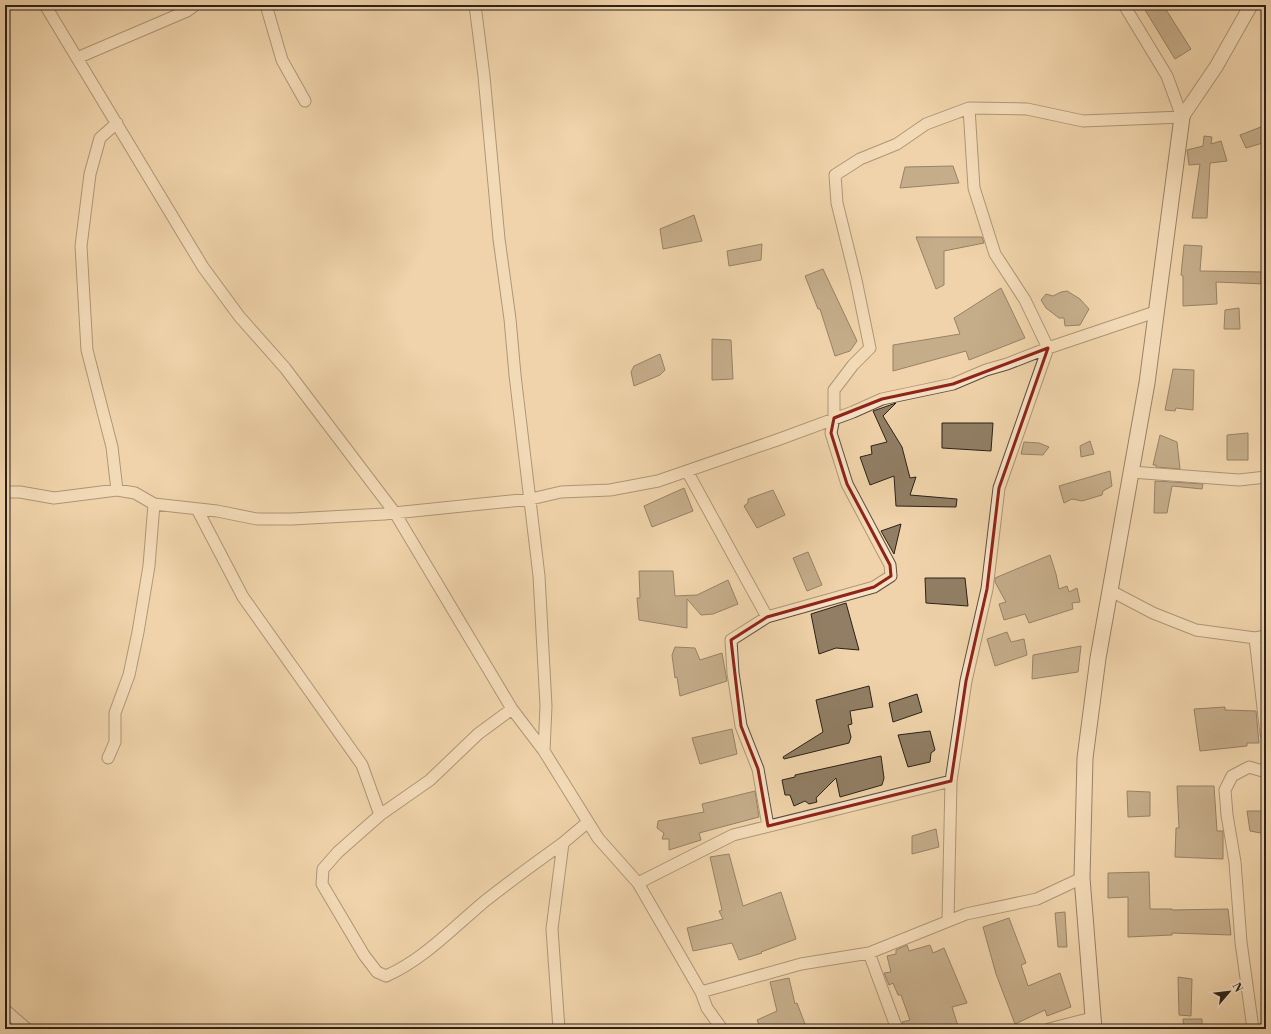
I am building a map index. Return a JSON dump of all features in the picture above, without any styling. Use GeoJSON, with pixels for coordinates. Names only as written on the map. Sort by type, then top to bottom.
{"type":"FeatureCollection","features":[{"type":"Feature","properties":{"kind":"main road"},"geometry":{"type":"LineString","coordinates":[[1093,1024],[1082,878],[1085,758],[1098,658],[1111,590],[1158,311],[1182,117]]}},
{"type":"Feature","properties":{"kind":"street"},"geometry":{"type":"LineString","coordinates":[[45,5],[204,267],[239,316],[285,368],[395,513],[512,709],[544,751],[598,838],[638,883],[701,992],[707,1008],[722,1029]]}},
{"type":"Feature","properties":{"kind":"street"},"geometry":{"type":"LineString","coordinates":[[77,58],[187,11],[195,5]]}},
{"type":"Feature","properties":{"kind":"street"},"geometry":{"type":"LineString","coordinates":[[266,5],[282,60],[305,100]]}},
{"type":"Feature","properties":{"kind":"street"},"geometry":{"type":"LineString","coordinates":[[475,5],[484,76],[499,239],[539,576],[546,699],[544,751]]}},
{"type":"Feature","properties":{"kind":"street"},"geometry":{"type":"LineString","coordinates":[[1124,5],[1167,76],[1182,117]]}},
{"type":"Feature","properties":{"kind":"street"},"geometry":{"type":"LineString","coordinates":[[1182,117],[1216,67],[1251,5]]}},
{"type":"Feature","properties":{"kind":"street"},"geometry":{"type":"LineString","coordinates":[[768,826],[758,769],[741,726],[733,672],[731,640],[767,617],[874,587],[891,576],[890,565],[847,484],[831,433],[834,418],[834,390],[853,365],[870,348],[856,280],[837,203],[834,175],[860,159],[897,144],[926,124],[969,108],[1027,109],[1083,120],[1182,117]]}},
{"type":"Feature","properties":{"kind":"street"},"geometry":{"type":"LineString","coordinates":[[948,919],[951,780],[966,681],[987,589],[999,488],[1048,348],[1025,300],[995,254],[974,188],[969,108]]}},
{"type":"Feature","properties":{"kind":"street"},"geometry":{"type":"LineString","coordinates":[[117,123],[100,138],[92,167],[81,246],[87,350],[112,447],[117,490]]}},
{"type":"Feature","properties":{"kind":"street"},"geometry":{"type":"LineString","coordinates":[[5,492],[20,492],[54,498],[117,490],[135,493],[154,504],[197,509],[257,519],[337,517],[395,513],[531,499],[561,492],[610,490],[658,481],[834,418],[882,399],[953,384],[986,370],[1158,311]]}},
{"type":"Feature","properties":{"kind":"street"},"geometry":{"type":"LineString","coordinates":[[687,471],[767,617]]}},
{"type":"Feature","properties":{"kind":"street"},"geometry":{"type":"LineString","coordinates":[[1130,472],[1239,480],[1266,477]]}},
{"type":"Feature","properties":{"kind":"street"},"geometry":{"type":"LineString","coordinates":[[108,758],[115,742],[115,713],[129,675],[138,632],[149,566],[154,504]]}},
{"type":"Feature","properties":{"kind":"street"},"geometry":{"type":"LineString","coordinates":[[197,509],[243,597],[362,765],[380,815]]}},
{"type":"Feature","properties":{"kind":"street"},"geometry":{"type":"LineString","coordinates":[[1111,590],[1153,613],[1196,630],[1255,638],[1266,636]]}},
{"type":"Feature","properties":{"kind":"street"},"geometry":{"type":"LineString","coordinates":[[1255,638],[1266,734]]}},
{"type":"Feature","properties":{"kind":"street"},"geometry":{"type":"LineString","coordinates":[[512,709],[478,734],[430,780],[380,815],[338,852],[322,869],[322,884],[364,954],[377,972],[386,976],[399,970],[435,944],[502,887],[563,843],[588,822]]}},
{"type":"Feature","properties":{"kind":"street"},"geometry":{"type":"LineString","coordinates":[[1252,1029],[1241,942],[1235,862],[1225,790],[1232,776],[1249,767],[1266,772]]}},
{"type":"Feature","properties":{"kind":"street"},"geometry":{"type":"LineString","coordinates":[[638,883],[733,835],[951,780]]}},
{"type":"Feature","properties":{"kind":"street"},"geometry":{"type":"LineString","coordinates":[[559,1029],[552,929],[563,843]]}},
{"type":"Feature","properties":{"kind":"street"},"geometry":{"type":"LineString","coordinates":[[701,992],[801,964],[869,953],[948,919],[1037,899],[1082,878]]}},
{"type":"Feature","properties":{"kind":"street"},"geometry":{"type":"LineString","coordinates":[[869,953],[897,1029]]}},
{"type":"Feature","properties":{"kind":"street"},"geometry":{"type":"LineString","coordinates":[[5,1010],[27,1029]]}},
{"type":"Feature","properties":{"kind":"street"},"geometry":{"type":"LineString","coordinates":[[1049,1029],[1093,1024]]}},
{"type":"Feature","properties":{"kind":"highlighted area"},"geometry":{"type":"Polygon","coordinates":[[[1048,348],[999,488],[987,589],[966,681],[951,781],[768,826],[758,769],[741,726],[731,640],[767,617],[874,587],[891,576],[890,565],[847,484],[831,433],[834,418],[882,399],[953,384],[1048,348]]]}},
{"type":"Feature","properties":{"kind":"building"},"geometry":{"type":"Polygon","coordinates":[[[1142,5],[1163,5],[1191,49],[1175,59],[1142,5]]]}},
{"type":"Feature","properties":{"kind":"building"},"geometry":{"type":"Polygon","coordinates":[[[1266,125],[1266,142],[1246,148],[1240,135],[1266,125]]]}},
{"type":"Feature","properties":{"kind":"building"},"geometry":{"type":"Polygon","coordinates":[[[1204,136],[1212,137],[1211,144],[1221,141],[1227,161],[1210,163],[1207,218],[1192,218],[1200,164],[1189,165],[1187,150],[1203,146],[1204,136]]]}},
{"type":"Feature","properties":{"kind":"building"},"geometry":{"type":"Polygon","coordinates":[[[953,166],[959,183],[900,188],[905,167],[953,166]]]}},
{"type":"Feature","properties":{"kind":"building"},"geometry":{"type":"Polygon","coordinates":[[[694,215],[702,241],[663,249],[660,229],[694,215]]]}},
{"type":"Feature","properties":{"kind":"building"},"geometry":{"type":"Polygon","coordinates":[[[916,237],[982,237],[984,243],[944,251],[944,285],[936,289],[916,237]]]}},
{"type":"Feature","properties":{"kind":"building"},"geometry":{"type":"Polygon","coordinates":[[[762,244],[761,260],[729,266],[727,251],[762,244]]]}},
{"type":"Feature","properties":{"kind":"building"},"geometry":{"type":"Polygon","coordinates":[[[1184,245],[1202,246],[1200,271],[1266,272],[1266,284],[1216,282],[1217,304],[1183,306],[1183,276],[1181,275],[1184,245]]]}},
{"type":"Feature","properties":{"kind":"building"},"geometry":{"type":"Polygon","coordinates":[[[823,269],[857,341],[850,351],[835,356],[820,309],[818,309],[805,276],[823,269]]]}},
{"type":"Feature","properties":{"kind":"building"},"geometry":{"type":"Polygon","coordinates":[[[1001,288],[1025,338],[969,360],[966,351],[893,371],[893,345],[960,334],[954,318],[1001,288]]]}},
{"type":"Feature","properties":{"kind":"building"},"geometry":{"type":"Polygon","coordinates":[[[1067,291],[1080,299],[1089,309],[1080,325],[1065,326],[1064,318],[1059,318],[1046,308],[1041,300],[1046,294],[1053,296],[1067,291]]]}},
{"type":"Feature","properties":{"kind":"building"},"geometry":{"type":"Polygon","coordinates":[[[1239,308],[1240,329],[1224,329],[1225,310],[1239,308]]]}},
{"type":"Feature","properties":{"kind":"building"},"geometry":{"type":"Polygon","coordinates":[[[712,339],[731,340],[733,379],[712,380],[712,339]]]}},
{"type":"Feature","properties":{"kind":"building"},"geometry":{"type":"Polygon","coordinates":[[[660,354],[665,370],[660,375],[634,386],[631,372],[634,366],[660,354]]]}},
{"type":"Feature","properties":{"kind":"building"},"geometry":{"type":"Polygon","coordinates":[[[1173,369],[1194,370],[1193,410],[1176,408],[1175,411],[1165,410],[1173,369]]]}},
{"type":"Feature","properties":{"kind":"building"},"geometry":{"type":"Polygon","coordinates":[[[896,403],[883,416],[902,447],[910,478],[916,477],[910,495],[957,499],[956,507],[896,506],[894,476],[870,485],[860,457],[872,454],[871,446],[887,442],[873,411],[896,403]]]}},
{"type":"Feature","properties":{"kind":"building"},"geometry":{"type":"Polygon","coordinates":[[[942,423],[993,423],[991,451],[942,448],[942,423]]]}},
{"type":"Feature","properties":{"kind":"building"},"geometry":{"type":"Polygon","coordinates":[[[1248,433],[1248,460],[1227,460],[1227,435],[1248,433]]]}},
{"type":"Feature","properties":{"kind":"building"},"geometry":{"type":"Polygon","coordinates":[[[1160,435],[1177,442],[1180,469],[1156,467],[1156,465],[1153,465],[1160,435]]]}},
{"type":"Feature","properties":{"kind":"building"},"geometry":{"type":"Polygon","coordinates":[[[1090,441],[1094,454],[1081,457],[1080,446],[1090,441]]]}},
{"type":"Feature","properties":{"kind":"building"},"geometry":{"type":"Polygon","coordinates":[[[1024,442],[1039,443],[1049,447],[1043,455],[1021,454],[1024,442]]]}},
{"type":"Feature","properties":{"kind":"building"},"geometry":{"type":"Polygon","coordinates":[[[1110,471],[1112,486],[1103,491],[1102,495],[1082,501],[1072,499],[1064,503],[1059,486],[1110,471]]]}},
{"type":"Feature","properties":{"kind":"building"},"geometry":{"type":"Polygon","coordinates":[[[1155,481],[1203,484],[1202,489],[1172,486],[1167,513],[1154,513],[1155,481]]]}},
{"type":"Feature","properties":{"kind":"building"},"geometry":{"type":"Polygon","coordinates":[[[684,488],[693,511],[652,527],[644,506],[684,488]]]}},
{"type":"Feature","properties":{"kind":"building"},"geometry":{"type":"Polygon","coordinates":[[[773,490],[785,515],[757,528],[744,506],[748,503],[748,499],[773,490]]]}},
{"type":"Feature","properties":{"kind":"building"},"geometry":{"type":"Polygon","coordinates":[[[901,524],[894,554],[881,531],[901,524]]]}},
{"type":"Feature","properties":{"kind":"building"},"geometry":{"type":"Polygon","coordinates":[[[808,552],[822,585],[807,591],[793,558],[808,552]]]}},
{"type":"Feature","properties":{"kind":"building"},"geometry":{"type":"Polygon","coordinates":[[[1050,555],[1059,589],[1067,586],[1069,592],[1077,588],[1080,602],[1072,603],[1073,609],[1029,623],[1025,614],[1004,620],[999,604],[1006,602],[995,582],[995,578],[1050,555]]]}},
{"type":"Feature","properties":{"kind":"building"},"geometry":{"type":"Polygon","coordinates":[[[639,571],[673,571],[675,596],[697,595],[728,580],[738,604],[713,614],[701,615],[687,599],[687,628],[639,620],[637,598],[640,598],[639,571]]]}},
{"type":"Feature","properties":{"kind":"building"},"geometry":{"type":"Polygon","coordinates":[[[925,578],[965,578],[968,606],[926,603],[925,578]]]}},
{"type":"Feature","properties":{"kind":"building"},"geometry":{"type":"Polygon","coordinates":[[[846,603],[859,650],[836,648],[819,654],[811,614],[846,603]]]}},
{"type":"Feature","properties":{"kind":"building"},"geometry":{"type":"Polygon","coordinates":[[[1007,632],[1011,642],[1024,639],[1027,655],[995,666],[987,639],[1007,632]]]}},
{"type":"Feature","properties":{"kind":"building"},"geometry":{"type":"Polygon","coordinates":[[[1081,646],[1078,672],[1032,679],[1033,655],[1081,646]]]}},
{"type":"Feature","properties":{"kind":"building"},"geometry":{"type":"Polygon","coordinates":[[[675,647],[695,648],[700,660],[722,653],[727,681],[680,696],[677,677],[675,678],[672,655],[675,647]]]}},
{"type":"Feature","properties":{"kind":"building"},"geometry":{"type":"Polygon","coordinates":[[[869,686],[873,707],[850,711],[852,724],[848,725],[851,737],[849,743],[784,759],[783,757],[823,732],[816,700],[869,686]]]}},
{"type":"Feature","properties":{"kind":"building"},"geometry":{"type":"Polygon","coordinates":[[[917,694],[922,712],[893,722],[889,703],[917,694]]]}},
{"type":"Feature","properties":{"kind":"building"},"geometry":{"type":"Polygon","coordinates":[[[1225,707],[1225,710],[1256,711],[1259,743],[1247,743],[1247,746],[1200,751],[1194,709],[1225,707]]]}},
{"type":"Feature","properties":{"kind":"building"},"geometry":{"type":"Polygon","coordinates":[[[732,729],[737,754],[700,764],[692,738],[732,729]]]}},
{"type":"Feature","properties":{"kind":"building"},"geometry":{"type":"Polygon","coordinates":[[[930,731],[935,750],[931,753],[930,762],[908,767],[898,735],[930,731]]]}},
{"type":"Feature","properties":{"kind":"building"},"geometry":{"type":"Polygon","coordinates":[[[881,756],[884,778],[882,785],[840,797],[836,778],[816,798],[817,802],[809,804],[805,801],[794,806],[790,795],[785,795],[782,780],[795,777],[795,775],[881,756]]]}},
{"type":"Feature","properties":{"kind":"building"},"geometry":{"type":"Polygon","coordinates":[[[1177,786],[1214,786],[1217,831],[1223,831],[1223,859],[1175,857],[1176,828],[1179,828],[1177,786]]]}},
{"type":"Feature","properties":{"kind":"building"},"geometry":{"type":"Polygon","coordinates":[[[755,791],[759,817],[699,833],[701,840],[669,850],[669,839],[662,839],[664,833],[657,828],[658,821],[704,812],[702,804],[755,791]]]}},
{"type":"Feature","properties":{"kind":"building"},"geometry":{"type":"Polygon","coordinates":[[[1127,791],[1150,792],[1150,816],[1128,817],[1127,791]]]}},
{"type":"Feature","properties":{"kind":"building"},"geometry":{"type":"Polygon","coordinates":[[[1247,811],[1266,811],[1266,834],[1250,831],[1247,811]]]}},
{"type":"Feature","properties":{"kind":"building"},"geometry":{"type":"Polygon","coordinates":[[[936,829],[939,847],[912,854],[912,836],[936,829]]]}},
{"type":"Feature","properties":{"kind":"building"},"geometry":{"type":"Polygon","coordinates":[[[729,854],[743,906],[781,892],[796,939],[761,952],[762,953],[739,960],[732,943],[693,951],[687,928],[723,919],[719,911],[722,910],[710,857],[729,854]]]}},
{"type":"Feature","properties":{"kind":"building"},"geometry":{"type":"Polygon","coordinates":[[[1149,872],[1150,909],[1228,909],[1231,935],[1172,933],[1172,935],[1128,937],[1128,897],[1108,898],[1108,873],[1149,872]]]}},
{"type":"Feature","properties":{"kind":"building"},"geometry":{"type":"Polygon","coordinates":[[[1065,912],[1067,947],[1058,947],[1055,913],[1065,912]]]}},
{"type":"Feature","properties":{"kind":"building"},"geometry":{"type":"Polygon","coordinates":[[[1009,918],[1026,963],[1021,965],[1028,986],[1060,973],[1071,1007],[1047,1016],[1045,1010],[1015,1024],[996,974],[983,927],[1009,918]]]}},
{"type":"Feature","properties":{"kind":"building"},"geometry":{"type":"Polygon","coordinates":[[[907,945],[909,951],[930,945],[933,953],[944,948],[967,1003],[952,1007],[959,1029],[904,1029],[902,1022],[910,1020],[901,995],[898,995],[893,983],[889,985],[884,973],[891,972],[887,956],[896,954],[896,950],[907,945]]]}},
{"type":"Feature","properties":{"kind":"building"},"geometry":{"type":"Polygon","coordinates":[[[1178,977],[1192,979],[1191,1016],[1179,1015],[1178,977]]]}},
{"type":"Feature","properties":{"kind":"building"},"geometry":{"type":"Polygon","coordinates":[[[789,978],[795,1004],[797,1003],[805,1024],[795,1029],[761,1029],[757,1020],[777,1011],[770,982],[789,978]]]}},
{"type":"Feature","properties":{"kind":"building"},"geometry":{"type":"Polygon","coordinates":[[[1183,1019],[1202,1019],[1202,1029],[1184,1029],[1183,1019]]]}}]}
